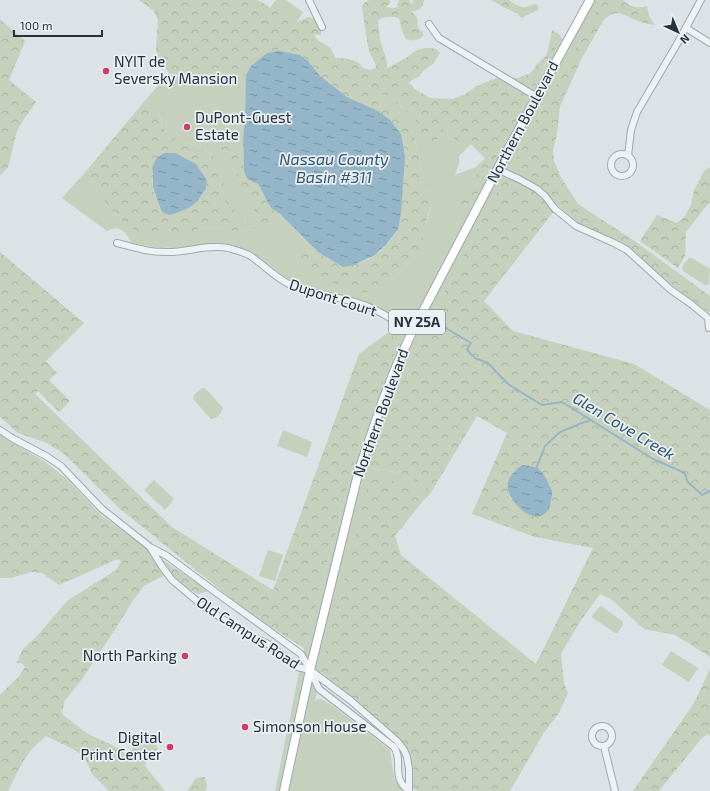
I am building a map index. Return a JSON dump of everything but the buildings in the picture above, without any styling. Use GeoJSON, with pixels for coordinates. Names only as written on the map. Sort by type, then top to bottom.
{"type":"FeatureCollection","features":[{"type":"Feature","properties":{"kind":"main road","name":"Northern Boulevard"},"geometry":{"type":"LineString","coordinates":[[284,791],[310,670],[359,470],[382,403],[412,332],[536,97],[590,0]]}},
{"type":"Feature","properties":{"kind":"street"},"geometry":{"type":"LineString","coordinates":[[309,0],[322,27]]}},
{"type":"Feature","properties":{"kind":"street"},"geometry":{"type":"LineString","coordinates":[[628,156],[631,130],[637,112],[701,0]]}},
{"type":"Feature","properties":{"kind":"street"},"geometry":{"type":"LineString","coordinates":[[429,24],[439,38],[536,97]]}},
{"type":"Feature","properties":{"kind":"street"},"geometry":{"type":"LineString","coordinates":[[686,28],[710,43]]}},
{"type":"Feature","properties":{"kind":"street"},"geometry":{"type":"LineString","coordinates":[[498,169],[519,178],[537,190],[545,196],[555,209],[576,226],[627,250],[671,290],[708,318],[709,328]]}},
{"type":"Feature","properties":{"kind":"street","name":"Dupont Court"},"geometry":{"type":"LineString","coordinates":[[117,243],[145,250],[167,252],[208,248],[227,248],[247,254],[289,285],[361,304],[381,312],[412,332]]}},
{"type":"Feature","properties":{"kind":"street","name":"Old Campus Road"},"geometry":{"type":"LineString","coordinates":[[0,430],[61,466],[102,509],[150,547],[168,556],[220,596],[301,654],[310,670]]}},
{"type":"Feature","properties":{"kind":"street","name":"Old Campus Road"},"geometry":{"type":"LineString","coordinates":[[150,547],[160,565],[172,580],[203,606],[244,633],[268,644],[297,667],[310,670]]}},
{"type":"Feature","properties":{"kind":"street"},"geometry":{"type":"LineString","coordinates":[[310,670],[350,700],[397,741],[408,757],[410,769],[409,791]]}},
{"type":"Feature","properties":{"kind":"street"},"geometry":{"type":"LineString","coordinates":[[310,670],[319,689],[394,747],[396,750],[400,783],[409,791]]}},
{"type":"Feature","properties":{"kind":"street"},"geometry":{"type":"LineString","coordinates":[[604,746],[615,791]]}},
{"type":"Feature","properties":{"kind":"green space"},"geometry":{"type":"Polygon","coordinates":[[[139,0],[256,0],[262,2],[295,24],[309,17],[314,19],[320,28],[321,34],[314,34],[315,37],[331,49],[336,58],[358,62],[363,68],[370,70],[376,68],[369,51],[362,7],[363,4],[369,0],[390,0],[390,3],[386,7],[394,8],[398,7],[397,4],[399,0],[409,0],[411,4],[414,0],[424,0],[423,5],[420,8],[411,11],[418,20],[417,24],[419,29],[423,32],[423,36],[417,40],[406,39],[399,18],[388,17],[378,20],[380,40],[387,62],[387,68],[420,49],[431,48],[438,50],[440,53],[433,64],[423,71],[420,76],[409,83],[415,89],[430,98],[452,99],[464,95],[475,87],[493,79],[519,78],[529,74],[546,56],[553,30],[560,35],[561,41],[554,44],[555,50],[545,63],[536,84],[530,88],[528,100],[523,112],[466,213],[461,214],[456,206],[466,194],[473,180],[486,161],[485,158],[471,144],[458,142],[445,125],[437,140],[432,143],[427,140],[415,119],[389,96],[377,92],[400,114],[414,137],[419,154],[421,175],[420,187],[424,190],[430,191],[434,197],[427,218],[422,243],[415,259],[380,288],[359,294],[308,272],[301,264],[301,258],[306,253],[318,252],[343,267],[355,264],[368,260],[379,253],[398,229],[378,111],[347,97],[320,76],[309,62],[267,53],[251,66],[246,75],[233,78],[217,75],[195,79],[169,73],[160,63],[156,50],[158,19],[153,10],[139,0]]]}},
{"type":"Feature","properties":{"kind":"green space"},"geometry":{"type":"Polygon","coordinates":[[[276,0],[286,0],[303,12],[295,25],[270,8],[276,0]]]}},
{"type":"Feature","properties":{"kind":"green space"},"geometry":{"type":"Polygon","coordinates":[[[491,0],[509,0],[522,7],[537,4],[538,10],[522,18],[518,13],[491,0]]]}},
{"type":"Feature","properties":{"kind":"green space"},"geometry":{"type":"Polygon","coordinates":[[[590,0],[603,0],[590,20],[568,63],[529,132],[509,174],[491,202],[428,324],[404,375],[371,468],[398,473],[418,482],[430,494],[423,501],[411,489],[343,586],[322,660],[315,701],[317,699],[321,699],[333,706],[390,750],[394,777],[398,785],[403,789],[401,791],[275,791],[304,648],[359,442],[398,347],[390,331],[396,318],[371,304],[296,283],[282,275],[250,251],[227,244],[159,248],[132,243],[122,230],[116,228],[107,231],[62,198],[88,169],[95,189],[107,205],[124,223],[193,231],[217,226],[232,232],[258,228],[281,220],[282,218],[279,213],[318,252],[306,253],[308,272],[359,293],[380,288],[415,259],[434,197],[430,191],[424,190],[420,187],[421,175],[419,154],[414,137],[400,114],[376,91],[389,96],[416,120],[420,130],[434,142],[438,138],[444,125],[449,129],[454,138],[529,90],[535,84],[549,56],[555,48],[554,44],[561,41],[561,38],[567,41],[590,0]],[[471,144],[459,156],[459,164],[455,175],[476,167],[485,158],[471,144]]]}},
{"type":"Feature","properties":{"kind":"green space"},"geometry":{"type":"Polygon","coordinates":[[[603,0],[623,0],[634,7],[647,6],[649,16],[655,25],[641,22],[618,13],[607,17],[603,21],[582,58],[560,106],[557,134],[553,150],[554,161],[561,177],[578,204],[636,242],[710,296],[710,313],[685,296],[627,247],[581,225],[558,206],[484,301],[513,331],[634,364],[710,410],[710,658],[675,635],[644,629],[611,599],[600,594],[579,623],[561,654],[564,683],[568,693],[559,713],[543,734],[510,791],[417,791],[413,788],[410,758],[402,742],[321,672],[322,660],[343,586],[369,480],[389,480],[411,489],[423,501],[395,536],[401,555],[536,664],[593,548],[535,537],[472,514],[507,433],[477,416],[430,494],[418,482],[398,473],[371,468],[371,463],[404,375],[428,324],[491,202],[509,174],[529,132],[568,63],[590,20],[603,0]],[[545,476],[508,491],[510,497],[516,504],[551,505],[552,493],[545,476]]]}},
{"type":"Feature","properties":{"kind":"green space"},"geometry":{"type":"Polygon","coordinates":[[[0,19],[25,41],[9,80],[36,102],[17,131],[8,167],[0,176],[0,19]]]}},
{"type":"Feature","properties":{"kind":"green space"},"geometry":{"type":"Polygon","coordinates":[[[169,73],[195,79],[217,75],[233,78],[246,75],[243,151],[239,147],[220,144],[221,151],[228,163],[236,172],[255,212],[255,217],[249,221],[239,222],[235,218],[235,206],[223,207],[217,211],[214,205],[221,193],[212,155],[196,145],[178,141],[161,126],[161,118],[157,111],[146,104],[142,104],[169,73]]]}},
{"type":"Feature","properties":{"kind":"green space"},"geometry":{"type":"Polygon","coordinates":[[[142,104],[146,104],[157,111],[161,118],[161,126],[170,135],[178,141],[196,145],[212,155],[221,164],[224,181],[221,193],[214,205],[217,210],[223,207],[227,198],[231,198],[235,206],[235,218],[239,222],[249,221],[255,216],[255,212],[236,172],[228,163],[221,151],[220,144],[223,140],[229,140],[234,142],[243,151],[244,171],[251,181],[258,184],[271,208],[279,213],[282,218],[281,220],[258,228],[232,232],[217,226],[193,231],[144,236],[124,223],[107,205],[95,189],[88,169],[142,104]],[[152,168],[153,188],[162,212],[198,201],[206,189],[207,180],[202,173],[152,168]]]}},
{"type":"Feature","properties":{"kind":"green space"},"geometry":{"type":"Polygon","coordinates":[[[710,167],[710,204],[708,204],[686,232],[685,256],[678,268],[640,241],[657,215],[677,223],[685,216],[691,205],[694,190],[704,171],[710,167]]]}},
{"type":"Feature","properties":{"kind":"green space"},"geometry":{"type":"Polygon","coordinates":[[[0,252],[84,323],[46,361],[57,373],[49,380],[70,401],[59,412],[38,391],[35,394],[172,527],[273,590],[359,354],[390,331],[398,347],[359,442],[304,648],[249,613],[119,508],[64,454],[47,443],[18,433],[0,417],[0,252]]]}},
{"type":"Feature","properties":{"kind":"green space"},"geometry":{"type":"Polygon","coordinates":[[[689,258],[692,258],[710,269],[709,284],[705,285],[683,271],[682,267],[689,258]]]}},
{"type":"Feature","properties":{"kind":"green space"},"geometry":{"type":"Polygon","coordinates":[[[202,388],[205,388],[223,408],[222,412],[215,418],[211,419],[193,399],[194,395],[202,388]]]}},
{"type":"Feature","properties":{"kind":"green space"},"geometry":{"type":"Polygon","coordinates":[[[283,430],[312,442],[307,457],[277,446],[283,430]]]}},
{"type":"Feature","properties":{"kind":"green space"},"geometry":{"type":"Polygon","coordinates":[[[0,434],[44,461],[68,480],[101,515],[167,563],[209,591],[198,594],[189,589],[169,573],[144,586],[82,679],[64,702],[62,714],[88,734],[114,746],[127,755],[142,737],[147,736],[154,741],[158,749],[148,757],[145,766],[165,791],[109,791],[92,774],[85,758],[77,751],[46,736],[35,745],[28,754],[8,791],[0,791],[0,695],[20,675],[25,667],[22,663],[17,663],[22,650],[38,635],[67,601],[116,570],[121,562],[118,559],[59,585],[42,573],[31,572],[11,578],[0,578],[0,434]]]}},
{"type":"Feature","properties":{"kind":"green space"},"geometry":{"type":"Polygon","coordinates":[[[154,480],[174,499],[165,510],[144,490],[154,480]]]}},
{"type":"Feature","properties":{"kind":"green space"},"geometry":{"type":"Polygon","coordinates":[[[268,550],[283,555],[275,581],[259,576],[268,550]]]}},
{"type":"Feature","properties":{"kind":"green space"},"geometry":{"type":"Polygon","coordinates":[[[601,606],[623,622],[623,625],[617,633],[593,618],[592,616],[601,606]]]}},
{"type":"Feature","properties":{"kind":"green space"},"geometry":{"type":"Polygon","coordinates":[[[671,651],[698,668],[689,682],[662,665],[671,651]]]}},
{"type":"Feature","properties":{"kind":"green space"},"geometry":{"type":"Polygon","coordinates":[[[710,669],[710,736],[708,734],[701,739],[659,791],[633,791],[694,703],[710,669]]]}},
{"type":"Feature","properties":{"kind":"green space"},"geometry":{"type":"Polygon","coordinates":[[[205,777],[207,785],[206,791],[187,791],[196,778],[205,777]]]}},
{"type":"Feature","properties":{"kind":"water","name":"Nassau County Basin #311"},"geometry":{"type":"Polygon","coordinates":[[[279,51],[300,55],[309,62],[320,76],[347,97],[378,111],[390,120],[401,134],[405,157],[401,213],[398,229],[386,245],[375,255],[354,265],[343,267],[318,252],[279,213],[271,208],[258,184],[247,178],[244,171],[243,139],[246,75],[251,66],[267,53],[279,51]]]}},
{"type":"Feature","properties":{"kind":"water"},"geometry":{"type":"Polygon","coordinates":[[[164,153],[175,153],[196,164],[207,180],[206,189],[198,201],[187,209],[170,215],[162,212],[153,187],[152,168],[157,158],[164,153]]]}},
{"type":"Feature","properties":{"kind":"water"},"geometry":{"type":"Polygon","coordinates":[[[522,465],[535,467],[540,470],[552,490],[550,507],[543,515],[534,516],[524,512],[515,503],[510,495],[508,485],[510,477],[522,465]]]}},
{"type":"Feature","properties":{"kind":"waterway","name":"Glen Cove Creek"},"geometry":{"type":"LineString","coordinates":[[432,320],[471,343],[467,350],[475,358],[488,363],[508,384],[542,405],[562,402],[653,459],[685,473],[687,481],[702,495],[710,491]]}},
{"type":"Feature","properties":{"kind":"waterway"},"geometry":{"type":"LineString","coordinates":[[536,469],[545,446],[560,432],[592,420]]}},
{"type":"Feature","properties":{"kind":"place","name":"NYIT de Seversky Mansion"},"geometry":{"type":"Point","coordinates":[106,71]}},
{"type":"Feature","properties":{"kind":"place","name":"DuPont-Guest Estate"},"geometry":{"type":"Point","coordinates":[187,127]}},
{"type":"Feature","properties":{"kind":"place","name":"North Parking"},"geometry":{"type":"Point","coordinates":[185,656]}},
{"type":"Feature","properties":{"kind":"place","name":"Simonson House"},"geometry":{"type":"Point","coordinates":[245,727]}},
{"type":"Feature","properties":{"kind":"place","name":"Digital Print Center"},"geometry":{"type":"Point","coordinates":[170,747]}}]}
